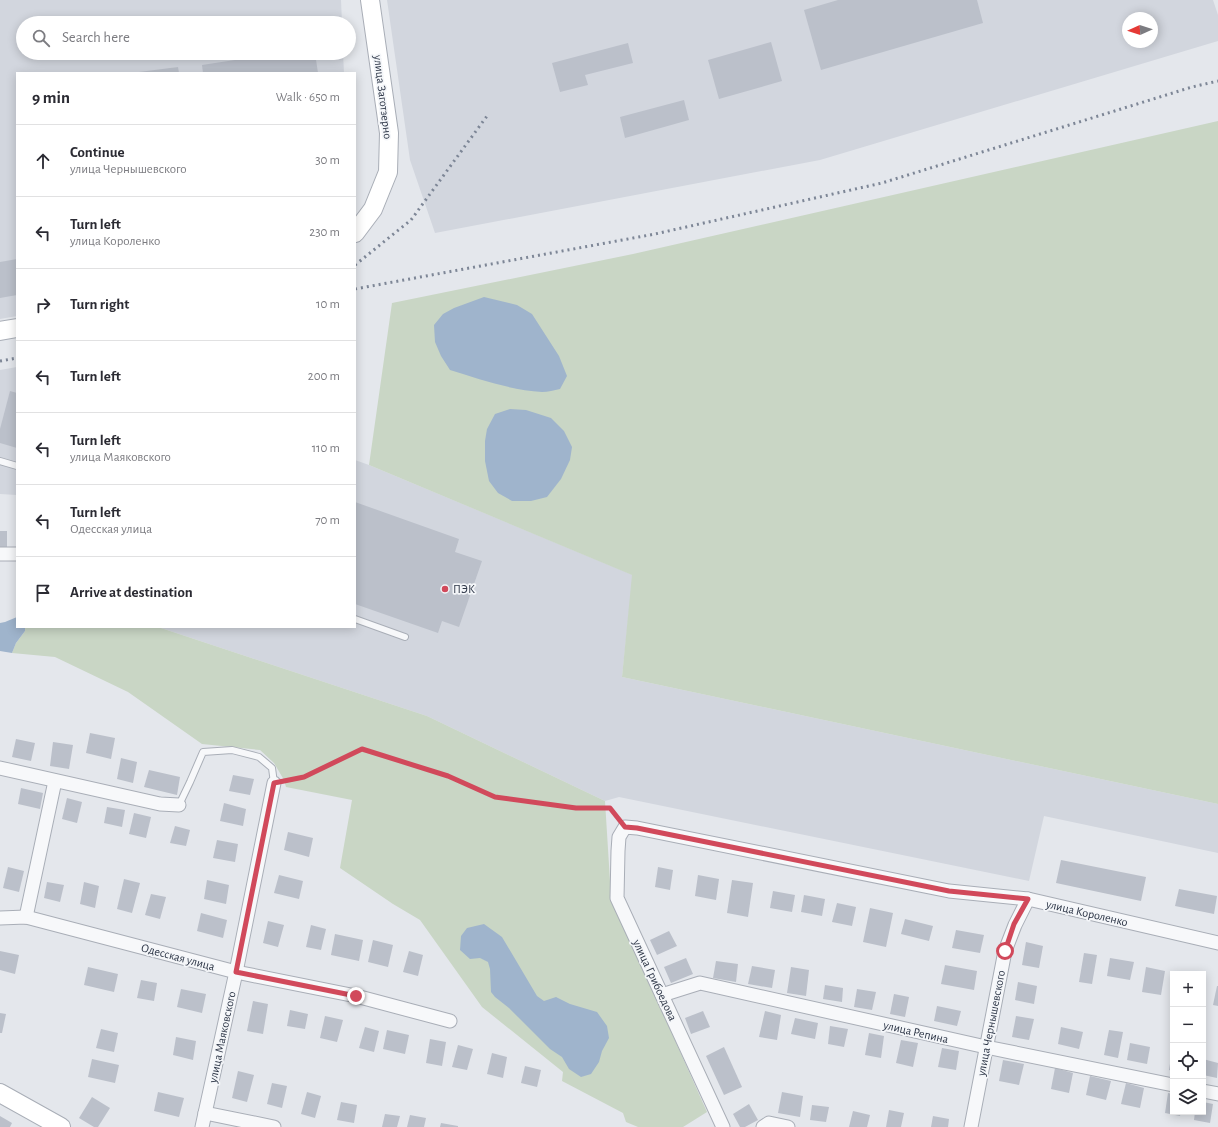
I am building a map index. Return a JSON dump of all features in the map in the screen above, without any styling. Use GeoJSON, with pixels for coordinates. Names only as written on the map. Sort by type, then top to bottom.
{"type":"FeatureCollection","features":[{"type":"Feature","properties":{"kind":"street","name":"улица Заготзерно"},"geometry":{"type":"LineString","coordinates":[[356,232],[373,209],[388,172],[389,133],[370,0]]}},
{"type":"Feature","properties":{"kind":"street"},"geometry":{"type":"LineString","coordinates":[[0,331],[16,328]]}},
{"type":"Feature","properties":{"kind":"street"},"geometry":{"type":"LineString","coordinates":[[0,554],[16,554]]}},
{"type":"Feature","properties":{"kind":"street"},"geometry":{"type":"LineString","coordinates":[[0,768],[160,804],[179,805]]}},
{"type":"Feature","properties":{"kind":"street"},"geometry":{"type":"LineString","coordinates":[[26,917],[55,781]]}},
{"type":"Feature","properties":{"kind":"street","name":"улица Маяковского"},"geometry":{"type":"LineString","coordinates":[[202,1127],[236,972],[274,783]]}},
{"type":"Feature","properties":{"kind":"street","name":"улица Короленко"},"geometry":{"type":"LineString","coordinates":[[625,827],[637,828],[949,891],[1028,899],[1218,943]]}},
{"type":"Feature","properties":{"kind":"street","name":"улица Грибоедова"},"geometry":{"type":"LineString","coordinates":[[625,827],[620,837],[618,851],[617,898],[723,1127]]}},
{"type":"Feature","properties":{"kind":"street","name":"улица Чернышевского"},"geometry":{"type":"LineString","coordinates":[[971,1127],[1005,951],[1014,924],[1028,899]]}},
{"type":"Feature","properties":{"kind":"street","name":"Одесская улица"},"geometry":{"type":"LineString","coordinates":[[0,918],[26,917],[236,972],[356,996],[450,1021]]}},
{"type":"Feature","properties":{"kind":"street","name":"улица Репина"},"geometry":{"type":"LineString","coordinates":[[662,995],[700,983],[986,1047],[1170,1084]]}},
{"type":"Feature","properties":{"kind":"street"},"geometry":{"type":"LineString","coordinates":[[1206,1092],[1218,1094]]}},
{"type":"Feature","properties":{"kind":"street"},"geometry":{"type":"LineString","coordinates":[[0,1093],[61,1127]]}},
{"type":"Feature","properties":{"kind":"street"},"geometry":{"type":"LineString","coordinates":[[205,1113],[274,1127]]}},
{"type":"Feature","properties":{"kind":"street"},"geometry":{"type":"LineString","coordinates":[[763,1127],[769,1123],[788,1127]]}},
{"type":"Feature","properties":{"kind":"lane"},"geometry":{"type":"LineString","coordinates":[[0,461],[16,466]]}},
{"type":"Feature","properties":{"kind":"lane"},"geometry":{"type":"LineString","coordinates":[[356,619],[406,637]]}},
{"type":"Feature","properties":{"kind":"lane"},"geometry":{"type":"LineString","coordinates":[[179,805],[203,752],[232,750],[259,756],[272,768],[274,783]]}},
{"type":"Feature","properties":{"kind":"path"},"geometry":{"type":"LineString","coordinates":[[274,783],[304,777],[362,749],[448,776],[495,797],[576,808],[610,808],[625,827]]}},
{"type":"Feature","properties":{"kind":"shaded area"},"geometry":{"type":"Polygon","coordinates":[[[0,0],[341,0],[342,16],[16,16],[16,60],[343,60],[344,72],[16,72],[16,316],[0,319],[0,0]]]}},
{"type":"Feature","properties":{"kind":"shaded area"},"geometry":{"type":"Polygon","coordinates":[[[387,0],[1213,0],[1218,15],[1218,41],[820,160],[435,233],[410,160],[387,0]]]}},
{"type":"Feature","properties":{"kind":"shaded area"},"geometry":{"type":"Polygon","coordinates":[[[16,367],[16,495],[0,494],[0,370],[16,367]]]}},
{"type":"Feature","properties":{"kind":"shaded area"},"geometry":{"type":"Polygon","coordinates":[[[356,460],[633,575],[622,677],[1218,804],[1218,853],[1044,816],[1029,881],[619,797],[605,801],[427,716],[161,628],[356,628],[356,460]]]}},
{"type":"Feature","properties":{"kind":"green space"},"geometry":{"type":"Polygon","coordinates":[[[1218,121],[1218,804],[622,677],[632,575],[369,465],[392,303],[633,254],[1218,121]]]}},
{"type":"Feature","properties":{"kind":"green space"},"geometry":{"type":"Polygon","coordinates":[[[25,628],[161,628],[427,716],[605,801],[611,897],[707,1112],[683,1127],[638,1127],[626,1122],[623,1113],[562,1081],[563,1072],[482,1007],[420,920],[393,904],[340,868],[352,800],[286,787],[284,780],[274,763],[260,750],[202,744],[128,692],[55,657],[12,653],[16,643],[25,631],[25,628]]]}},
{"type":"Feature","properties":{"kind":"water"},"geometry":{"type":"Polygon","coordinates":[[[484,297],[517,305],[532,314],[559,356],[567,376],[560,389],[542,392],[518,389],[495,384],[450,370],[441,356],[435,342],[434,325],[443,314],[454,308],[484,297]]]}},
{"type":"Feature","properties":{"kind":"water"},"geometry":{"type":"Polygon","coordinates":[[[510,409],[526,410],[551,418],[564,431],[572,447],[570,460],[561,479],[547,497],[531,501],[512,501],[498,493],[489,481],[485,461],[485,441],[487,429],[495,414],[510,409]]]}},
{"type":"Feature","properties":{"kind":"water"},"geometry":{"type":"Polygon","coordinates":[[[16,617],[16,628],[25,628],[25,631],[16,643],[12,653],[0,651],[0,623],[16,617]]]}},
{"type":"Feature","properties":{"kind":"water"},"geometry":{"type":"Polygon","coordinates":[[[484,924],[502,937],[537,996],[544,1001],[556,997],[570,1004],[597,1012],[607,1026],[609,1038],[602,1051],[599,1062],[591,1074],[581,1077],[569,1069],[562,1057],[550,1049],[491,992],[490,969],[488,962],[480,958],[470,959],[460,950],[461,936],[467,928],[484,924]]]}},
{"type":"Feature","properties":{"kind":"building"},"geometry":{"type":"Polygon","coordinates":[[[838,0],[977,0],[983,23],[821,70],[804,10],[838,0]]]}},
{"type":"Feature","properties":{"kind":"building"},"geometry":{"type":"Polygon","coordinates":[[[771,42],[782,81],[719,99],[708,60],[771,42]]]}},
{"type":"Feature","properties":{"kind":"building"},"geometry":{"type":"Polygon","coordinates":[[[628,43],[633,63],[585,75],[588,85],[560,92],[552,63],[628,43]]]}},
{"type":"Feature","properties":{"kind":"building"},"geometry":{"type":"Polygon","coordinates":[[[235,60],[316,60],[318,72],[203,72],[202,65],[235,60]]]}},
{"type":"Feature","properties":{"kind":"building"},"geometry":{"type":"Polygon","coordinates":[[[178,67],[179,72],[139,72],[178,67]]]}},
{"type":"Feature","properties":{"kind":"building"},"geometry":{"type":"Polygon","coordinates":[[[684,100],[689,120],[625,138],[620,117],[684,100]]]}},
{"type":"Feature","properties":{"kind":"building"},"geometry":{"type":"Polygon","coordinates":[[[16,259],[16,295],[0,298],[0,262],[16,259]]]}},
{"type":"Feature","properties":{"kind":"building"},"geometry":{"type":"Polygon","coordinates":[[[10,391],[16,393],[16,448],[0,443],[0,429],[10,391]]]}},
{"type":"Feature","properties":{"kind":"building"},"geometry":{"type":"Polygon","coordinates":[[[356,502],[459,539],[455,552],[482,561],[459,627],[442,621],[438,633],[356,604],[356,502]]]}},
{"type":"Feature","properties":{"kind":"building"},"geometry":{"type":"Polygon","coordinates":[[[0,531],[7,531],[7,549],[0,550],[0,531]]]}},
{"type":"Feature","properties":{"kind":"building"},"geometry":{"type":"Polygon","coordinates":[[[90,733],[115,738],[111,759],[86,753],[90,733]]]}},
{"type":"Feature","properties":{"kind":"building"},"geometry":{"type":"Polygon","coordinates":[[[16,739],[35,743],[31,761],[12,757],[16,739]]]}},
{"type":"Feature","properties":{"kind":"building"},"geometry":{"type":"Polygon","coordinates":[[[53,742],[73,745],[69,769],[50,766],[53,742]]]}},
{"type":"Feature","properties":{"kind":"building"},"geometry":{"type":"Polygon","coordinates":[[[121,758],[137,762],[133,783],[117,779],[121,758]]]}},
{"type":"Feature","properties":{"kind":"building"},"geometry":{"type":"Polygon","coordinates":[[[149,770],[180,777],[177,795],[144,787],[149,770]]]}},
{"type":"Feature","properties":{"kind":"building"},"geometry":{"type":"Polygon","coordinates":[[[233,775],[254,779],[250,795],[229,791],[233,775]]]}},
{"type":"Feature","properties":{"kind":"building"},"geometry":{"type":"Polygon","coordinates":[[[21,788],[43,793],[40,809],[18,804],[21,788]]]}},
{"type":"Feature","properties":{"kind":"building"},"geometry":{"type":"Polygon","coordinates":[[[67,798],[82,802],[77,823],[62,819],[67,798]]]}},
{"type":"Feature","properties":{"kind":"building"},"geometry":{"type":"Polygon","coordinates":[[[224,803],[246,809],[243,826],[220,821],[224,803]]]}},
{"type":"Feature","properties":{"kind":"building"},"geometry":{"type":"Polygon","coordinates":[[[107,807],[125,810],[122,827],[104,823],[107,807]]]}},
{"type":"Feature","properties":{"kind":"building"},"geometry":{"type":"Polygon","coordinates":[[[134,813],[151,817],[146,838],[129,834],[134,813]]]}},
{"type":"Feature","properties":{"kind":"building"},"geometry":{"type":"Polygon","coordinates":[[[175,826],[190,830],[186,846],[170,843],[175,826]]]}},
{"type":"Feature","properties":{"kind":"building"},"geometry":{"type":"Polygon","coordinates":[[[288,832],[313,838],[309,857],[284,850],[288,832]]]}},
{"type":"Feature","properties":{"kind":"building"},"geometry":{"type":"Polygon","coordinates":[[[217,840],[238,844],[235,862],[213,858],[217,840]]]}},
{"type":"Feature","properties":{"kind":"building"},"geometry":{"type":"Polygon","coordinates":[[[1061,860],[1146,877],[1141,901],[1056,883],[1061,860]]]}},
{"type":"Feature","properties":{"kind":"building"},"geometry":{"type":"Polygon","coordinates":[[[8,867],[24,871],[19,892],[3,888],[8,867]]]}},
{"type":"Feature","properties":{"kind":"building"},"geometry":{"type":"Polygon","coordinates":[[[658,867],[673,870],[670,890],[655,887],[658,867]]]}},
{"type":"Feature","properties":{"kind":"building"},"geometry":{"type":"Polygon","coordinates":[[[279,875],[303,881],[299,899],[274,893],[279,875]]]}},
{"type":"Feature","properties":{"kind":"building"},"geometry":{"type":"Polygon","coordinates":[[[698,875],[719,879],[716,900],[695,896],[698,875]]]}},
{"type":"Feature","properties":{"kind":"building"},"geometry":{"type":"Polygon","coordinates":[[[124,879],[140,883],[132,913],[117,909],[124,879]]]}},
{"type":"Feature","properties":{"kind":"building"},"geometry":{"type":"Polygon","coordinates":[[[207,880],[229,885],[226,904],[204,899],[207,880]]]}},
{"type":"Feature","properties":{"kind":"building"},"geometry":{"type":"Polygon","coordinates":[[[732,880],[753,883],[748,917],[727,913],[732,880]]]}},
{"type":"Feature","properties":{"kind":"building"},"geometry":{"type":"Polygon","coordinates":[[[47,882],[64,885],[60,902],[44,898],[47,882]]]}},
{"type":"Feature","properties":{"kind":"building"},"geometry":{"type":"Polygon","coordinates":[[[84,882],[99,886],[95,908],[80,904],[84,882]]]}},
{"type":"Feature","properties":{"kind":"building"},"geometry":{"type":"Polygon","coordinates":[[[1179,889],[1217,896],[1214,914],[1175,906],[1179,889]]]}},
{"type":"Feature","properties":{"kind":"building"},"geometry":{"type":"Polygon","coordinates":[[[773,891],[795,895],[792,912],[770,908],[773,891]]]}},
{"type":"Feature","properties":{"kind":"building"},"geometry":{"type":"Polygon","coordinates":[[[151,894],[166,897],[160,919],[145,915],[151,894]]]}},
{"type":"Feature","properties":{"kind":"building"},"geometry":{"type":"Polygon","coordinates":[[[804,895],[825,899],[822,916],[801,912],[804,895]]]}},
{"type":"Feature","properties":{"kind":"building"},"geometry":{"type":"Polygon","coordinates":[[[837,903],[856,907],[852,926],[832,922],[837,903]]]}},
{"type":"Feature","properties":{"kind":"building"},"geometry":{"type":"Polygon","coordinates":[[[870,908],[893,913],[886,947],[863,942],[870,908]]]}},
{"type":"Feature","properties":{"kind":"building"},"geometry":{"type":"Polygon","coordinates":[[[201,913],[227,920],[223,938],[197,931],[201,913]]]}},
{"type":"Feature","properties":{"kind":"building"},"geometry":{"type":"Polygon","coordinates":[[[905,919],[933,926],[929,941],[901,934],[905,919]]]}},
{"type":"Feature","properties":{"kind":"building"},"geometry":{"type":"Polygon","coordinates":[[[268,921],[284,925],[278,947],[263,943],[268,921]]]}},
{"type":"Feature","properties":{"kind":"building"},"geometry":{"type":"Polygon","coordinates":[[[311,925],[326,929],[321,950],[306,947],[311,925]]]}},
{"type":"Feature","properties":{"kind":"building"},"geometry":{"type":"Polygon","coordinates":[[[956,930],[984,935],[980,953],[952,948],[956,930]]]}},
{"type":"Feature","properties":{"kind":"building"},"geometry":{"type":"Polygon","coordinates":[[[669,931],[677,946],[657,955],[650,940],[669,931]]]}},
{"type":"Feature","properties":{"kind":"building"},"geometry":{"type":"Polygon","coordinates":[[[335,934],[363,940],[359,961],[331,955],[335,934]]]}},
{"type":"Feature","properties":{"kind":"building"},"geometry":{"type":"Polygon","coordinates":[[[373,940],[393,945],[388,967],[368,962],[373,940]]]}},
{"type":"Feature","properties":{"kind":"building"},"geometry":{"type":"Polygon","coordinates":[[[1026,942],[1043,946],[1039,968],[1022,965],[1026,942]]]}},
{"type":"Feature","properties":{"kind":"building"},"geometry":{"type":"Polygon","coordinates":[[[0,951],[19,955],[15,974],[0,970],[0,951]]]}},
{"type":"Feature","properties":{"kind":"building"},"geometry":{"type":"Polygon","coordinates":[[[409,951],[423,955],[418,976],[403,972],[409,951]]]}},
{"type":"Feature","properties":{"kind":"building"},"geometry":{"type":"Polygon","coordinates":[[[1084,953],[1097,955],[1092,984],[1079,982],[1084,953]]]}},
{"type":"Feature","properties":{"kind":"building"},"geometry":{"type":"Polygon","coordinates":[[[686,958],[693,974],[671,983],[664,967],[686,958]]]}},
{"type":"Feature","properties":{"kind":"building"},"geometry":{"type":"Polygon","coordinates":[[[1110,958],[1134,962],[1130,980],[1107,976],[1110,958]]]}},
{"type":"Feature","properties":{"kind":"building"},"geometry":{"type":"Polygon","coordinates":[[[716,961],[738,964],[736,982],[713,978],[716,961]]]}},
{"type":"Feature","properties":{"kind":"building"},"geometry":{"type":"Polygon","coordinates":[[[945,965],[977,971],[974,990],[941,984],[945,965]]]}},
{"type":"Feature","properties":{"kind":"building"},"geometry":{"type":"Polygon","coordinates":[[[752,966],[775,970],[772,988],[748,984],[752,966]]]}},
{"type":"Feature","properties":{"kind":"building"},"geometry":{"type":"Polygon","coordinates":[[[88,967],[118,974],[114,992],[84,985],[88,967]]]}},
{"type":"Feature","properties":{"kind":"building"},"geometry":{"type":"Polygon","coordinates":[[[791,967],[809,970],[806,996],[787,993],[791,967]]]}},
{"type":"Feature","properties":{"kind":"building"},"geometry":{"type":"Polygon","coordinates":[[[1146,967],[1165,971],[1161,995],[1142,992],[1146,967]]]}},
{"type":"Feature","properties":{"kind":"building"},"geometry":{"type":"Polygon","coordinates":[[[141,980],[157,983],[154,1001],[137,998],[141,980]]]}},
{"type":"Feature","properties":{"kind":"building"},"geometry":{"type":"Polygon","coordinates":[[[1018,982],[1037,986],[1034,1004],[1015,1000],[1018,982]]]}},
{"type":"Feature","properties":{"kind":"building"},"geometry":{"type":"Polygon","coordinates":[[[825,985],[843,988],[842,1002],[823,999],[825,985]]]}},
{"type":"Feature","properties":{"kind":"building"},"geometry":{"type":"Polygon","coordinates":[[[1218,986],[1218,1006],[1213,1005],[1218,986]]]}},
{"type":"Feature","properties":{"kind":"building"},"geometry":{"type":"Polygon","coordinates":[[[181,989],[206,994],[202,1013],[177,1007],[181,989]]]}},
{"type":"Feature","properties":{"kind":"building"},"geometry":{"type":"Polygon","coordinates":[[[857,989],[876,992],[872,1010],[854,1007],[857,989]]]}},
{"type":"Feature","properties":{"kind":"building"},"geometry":{"type":"Polygon","coordinates":[[[894,994],[909,997],[905,1017],[890,1014],[894,994]]]}},
{"type":"Feature","properties":{"kind":"building"},"geometry":{"type":"Polygon","coordinates":[[[253,1001],[268,1004],[263,1034],[247,1031],[253,1001]]]}},
{"type":"Feature","properties":{"kind":"building"},"geometry":{"type":"Polygon","coordinates":[[[937,1006],[961,1011],[957,1026],[934,1021],[937,1006]]]}},
{"type":"Feature","properties":{"kind":"building"},"geometry":{"type":"Polygon","coordinates":[[[290,1010],[308,1014],[305,1029],[287,1026],[290,1010]]]}},
{"type":"Feature","properties":{"kind":"building"},"geometry":{"type":"Polygon","coordinates":[[[703,1011],[710,1027],[691,1034],[685,1018],[703,1011]]]}},
{"type":"Feature","properties":{"kind":"building"},"geometry":{"type":"Polygon","coordinates":[[[765,1011],[781,1015],[777,1040],[759,1037],[765,1011]]]}},
{"type":"Feature","properties":{"kind":"building"},"geometry":{"type":"Polygon","coordinates":[[[0,1013],[6,1014],[2,1033],[0,1033],[0,1013]]]}},
{"type":"Feature","properties":{"kind":"building"},"geometry":{"type":"Polygon","coordinates":[[[325,1016],[343,1020],[337,1042],[320,1038],[325,1016]]]}},
{"type":"Feature","properties":{"kind":"building"},"geometry":{"type":"Polygon","coordinates":[[[1016,1016],[1034,1019],[1029,1040],[1012,1037],[1016,1016]]]}},
{"type":"Feature","properties":{"kind":"building"},"geometry":{"type":"Polygon","coordinates":[[[795,1018],[818,1023],[815,1039],[791,1034],[795,1018]]]}},
{"type":"Feature","properties":{"kind":"building"},"geometry":{"type":"Polygon","coordinates":[[[830,1026],[848,1029],[844,1047],[828,1044],[830,1026]]]}},
{"type":"Feature","properties":{"kind":"building"},"geometry":{"type":"Polygon","coordinates":[[[365,1027],[379,1031],[374,1052],[359,1048],[365,1027]]]}},
{"type":"Feature","properties":{"kind":"building"},"geometry":{"type":"Polygon","coordinates":[[[1061,1027],[1083,1032],[1079,1049],[1058,1044],[1061,1027]]]}},
{"type":"Feature","properties":{"kind":"building"},"geometry":{"type":"Polygon","coordinates":[[[101,1029],[118,1033],[114,1052],[96,1048],[101,1029]]]}},
{"type":"Feature","properties":{"kind":"building"},"geometry":{"type":"Polygon","coordinates":[[[387,1030],[409,1035],[405,1054],[383,1049],[387,1030]]]}},
{"type":"Feature","properties":{"kind":"building"},"geometry":{"type":"Polygon","coordinates":[[[1109,1030],[1123,1032],[1118,1058],[1104,1055],[1109,1030]]]}},
{"type":"Feature","properties":{"kind":"building"},"geometry":{"type":"Polygon","coordinates":[[[869,1033],[884,1036],[881,1058],[865,1055],[869,1033]]]}},
{"type":"Feature","properties":{"kind":"building"},"geometry":{"type":"Polygon","coordinates":[[[176,1037],[196,1041],[193,1060],[173,1055],[176,1037]]]}},
{"type":"Feature","properties":{"kind":"building"},"geometry":{"type":"Polygon","coordinates":[[[430,1039],[446,1042],[442,1066],[426,1063],[430,1039]]]}},
{"type":"Feature","properties":{"kind":"building"},"geometry":{"type":"Polygon","coordinates":[[[901,1040],[918,1043],[913,1067],[896,1063],[901,1040]]]}},
{"type":"Feature","properties":{"kind":"building"},"geometry":{"type":"Polygon","coordinates":[[[1130,1043],[1150,1047],[1147,1064],[1127,1060],[1130,1043]]]}},
{"type":"Feature","properties":{"kind":"building"},"geometry":{"type":"Polygon","coordinates":[[[458,1045],[473,1049],[467,1070],[452,1067],[458,1045]]]}},
{"type":"Feature","properties":{"kind":"building"},"geometry":{"type":"Polygon","coordinates":[[[724,1047],[742,1087],[724,1095],[706,1056],[724,1047]]]}},
{"type":"Feature","properties":{"kind":"building"},"geometry":{"type":"Polygon","coordinates":[[[942,1048],[959,1051],[956,1070],[938,1067],[942,1048]]]}},
{"type":"Feature","properties":{"kind":"building"},"geometry":{"type":"Polygon","coordinates":[[[492,1053],[507,1057],[503,1078],[487,1074],[492,1053]]]}},
{"type":"Feature","properties":{"kind":"building"},"geometry":{"type":"Polygon","coordinates":[[[92,1059],[119,1065],[115,1083],[88,1077],[92,1059]]]}},
{"type":"Feature","properties":{"kind":"building"},"geometry":{"type":"Polygon","coordinates":[[[1003,1060],[1024,1064],[1019,1085],[999,1081],[1003,1060]]]}},
{"type":"Feature","properties":{"kind":"building"},"geometry":{"type":"Polygon","coordinates":[[[1206,1060],[1218,1063],[1217,1078],[1206,1076],[1206,1060]]]}},
{"type":"Feature","properties":{"kind":"building"},"geometry":{"type":"Polygon","coordinates":[[[525,1066],[541,1070],[537,1087],[521,1083],[525,1066]]]}},
{"type":"Feature","properties":{"kind":"building"},"geometry":{"type":"Polygon","coordinates":[[[1055,1068],[1073,1073],[1069,1093],[1051,1089],[1055,1068]]]}},
{"type":"Feature","properties":{"kind":"building"},"geometry":{"type":"Polygon","coordinates":[[[238,1071],[254,1075],[247,1102],[232,1098],[238,1071]]]}},
{"type":"Feature","properties":{"kind":"building"},"geometry":{"type":"Polygon","coordinates":[[[1090,1076],[1111,1081],[1106,1100],[1086,1095],[1090,1076]]]}},
{"type":"Feature","properties":{"kind":"building"},"geometry":{"type":"Polygon","coordinates":[[[272,1083],[287,1086],[282,1108],[267,1104],[272,1083]]]}},
{"type":"Feature","properties":{"kind":"building"},"geometry":{"type":"Polygon","coordinates":[[[1126,1083],[1144,1088],[1140,1108],[1121,1104],[1126,1083]]]}},
{"type":"Feature","properties":{"kind":"building"},"geometry":{"type":"Polygon","coordinates":[[[158,1092],[184,1098],[179,1117],[154,1111],[158,1092]]]}},
{"type":"Feature","properties":{"kind":"building"},"geometry":{"type":"Polygon","coordinates":[[[307,1092],[321,1096],[315,1118],[301,1114],[307,1092]]]}},
{"type":"Feature","properties":{"kind":"building"},"geometry":{"type":"Polygon","coordinates":[[[782,1092],[803,1096],[800,1117],[778,1113],[782,1092]]]}},
{"type":"Feature","properties":{"kind":"building"},"geometry":{"type":"Polygon","coordinates":[[[1168,1093],[1170,1093],[1170,1114],[1165,1113],[1168,1093]]]}},
{"type":"Feature","properties":{"kind":"building"},"geometry":{"type":"Polygon","coordinates":[[[92,1097],[110,1108],[98,1127],[94,1127],[79,1118],[92,1097]]]}},
{"type":"Feature","properties":{"kind":"building"},"geometry":{"type":"Polygon","coordinates":[[[341,1102],[357,1105],[354,1123],[337,1120],[341,1102]]]}},
{"type":"Feature","properties":{"kind":"building"},"geometry":{"type":"Polygon","coordinates":[[[1206,1103],[1213,1104],[1210,1123],[1194,1120],[1195,1115],[1206,1115],[1206,1103]]]}},
{"type":"Feature","properties":{"kind":"building"},"geometry":{"type":"Polygon","coordinates":[[[749,1104],[758,1120],[745,1127],[740,1127],[733,1114],[749,1104]]]}},
{"type":"Feature","properties":{"kind":"building"},"geometry":{"type":"Polygon","coordinates":[[[812,1105],[829,1107],[826,1122],[810,1120],[812,1105]]]}},
{"type":"Feature","properties":{"kind":"building"},"geometry":{"type":"Polygon","coordinates":[[[889,1110],[904,1113],[901,1127],[886,1127],[889,1110]]]}},
{"type":"Feature","properties":{"kind":"building"},"geometry":{"type":"Polygon","coordinates":[[[853,1111],[870,1115],[867,1127],[849,1127],[853,1111]]]}},
{"type":"Feature","properties":{"kind":"building"},"geometry":{"type":"Polygon","coordinates":[[[385,1114],[400,1116],[397,1127],[382,1127],[385,1114]]]}},
{"type":"Feature","properties":{"kind":"building"},"geometry":{"type":"Polygon","coordinates":[[[410,1115],[426,1118],[424,1127],[407,1127],[410,1115]]]}},
{"type":"Feature","properties":{"kind":"building"},"geometry":{"type":"Polygon","coordinates":[[[0,1116],[12,1123],[10,1127],[0,1127],[0,1116]]]}},
{"type":"Feature","properties":{"kind":"building"},"geometry":{"type":"Polygon","coordinates":[[[933,1116],[949,1119],[948,1127],[931,1127],[933,1116]]]}},
{"type":"Feature","properties":{"kind":"building"},"geometry":{"type":"Polygon","coordinates":[[[441,1123],[458,1126],[458,1127],[440,1127],[441,1123]]]}},
{"type":"Feature","properties":{"kind":"railway"},"geometry":{"type":"LineString","coordinates":[[356,289],[655,234],[882,183],[1192,87],[1218,81]]}},
{"type":"Feature","properties":{"kind":"railway"},"geometry":{"type":"LineString","coordinates":[[356,264],[411,220],[487,116]]}},
{"type":"Feature","properties":{"kind":"railway"},"geometry":{"type":"LineString","coordinates":[[0,361],[16,358]]}},
{"type":"Feature","properties":{"kind":"place","name":"ПЭК"},"geometry":{"type":"Point","coordinates":[445,589]}},
{"type":"Feature","properties":{"kind":"route"},"geometry":{"type":"LineString","coordinates":[[356,996],[236,972],[274,783],[304,777],[362,749],[448,776],[495,797],[576,808],[610,808],[625,827],[637,828],[949,891],[1028,899],[1014,924],[1005,951]]}}]}
